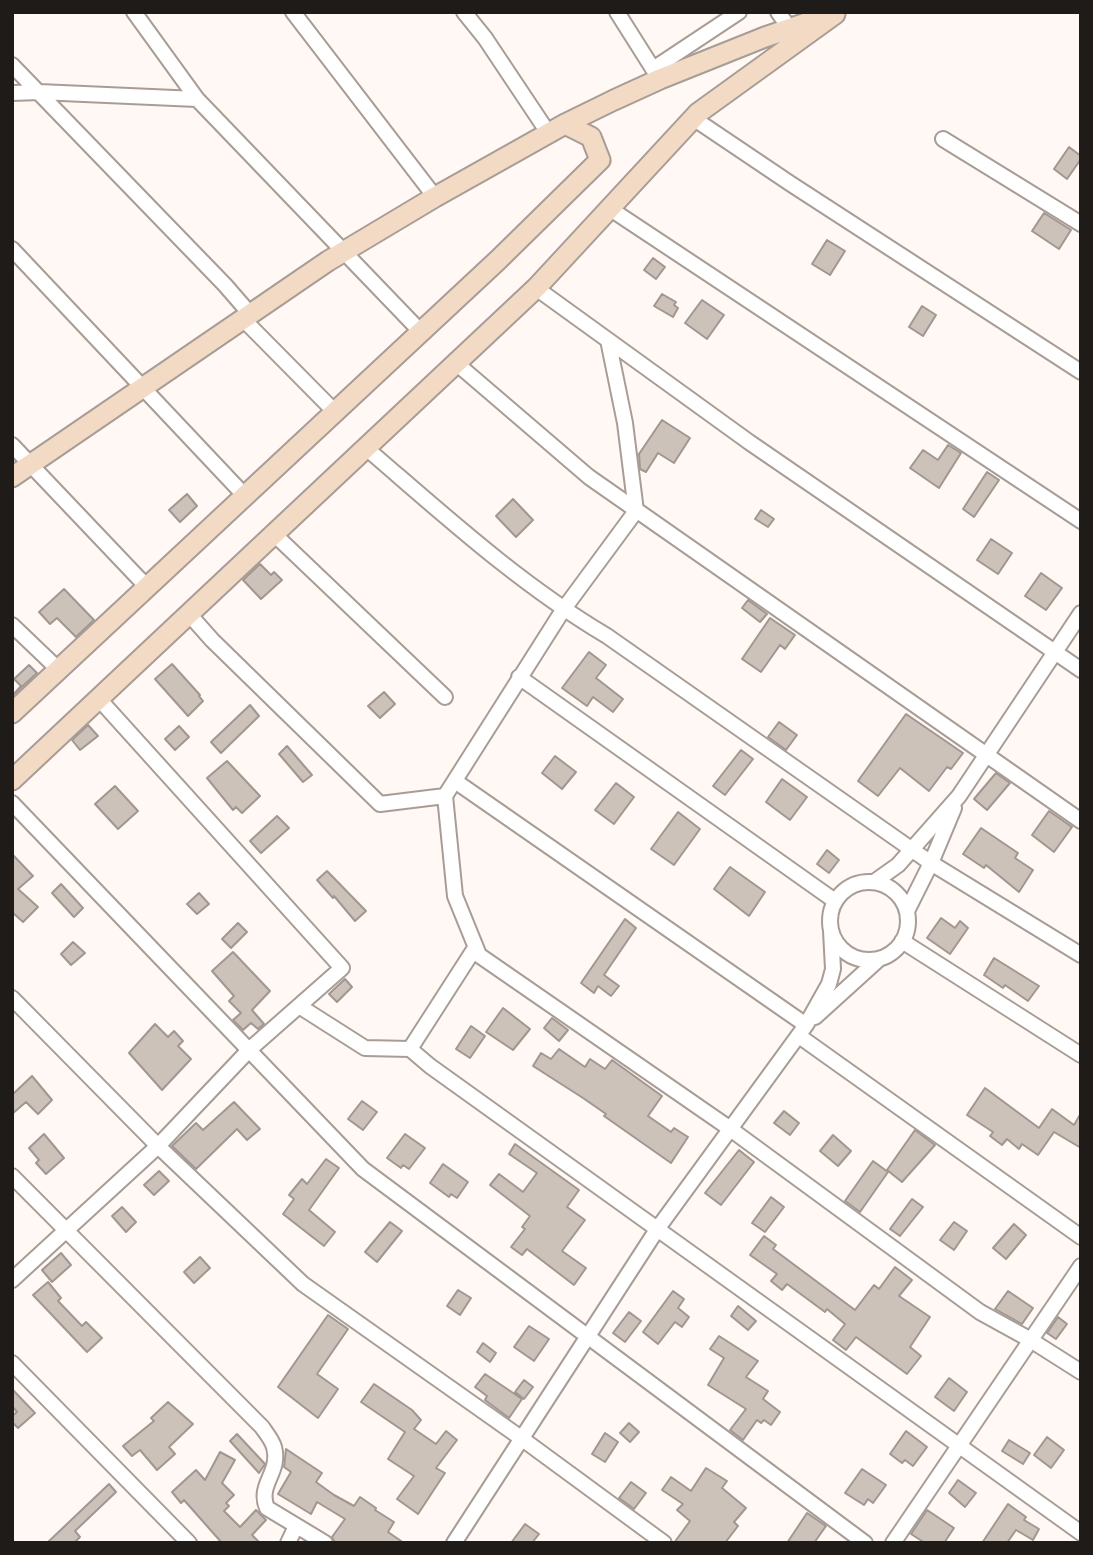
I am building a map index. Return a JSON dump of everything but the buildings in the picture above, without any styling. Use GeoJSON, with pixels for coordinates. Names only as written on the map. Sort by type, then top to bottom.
{"type":"FeatureCollection","features":[{"type":"Feature","properties":{"kind":"main road"},"geometry":{"type":"LineString","coordinates":[[12,477],[345,250],[435,197],[657,74],[837,13]]}},
{"type":"Feature","properties":{"kind":"main road"},"geometry":{"type":"LineString","coordinates":[[12,780],[536,288],[693,118],[837,13]]}},
{"type":"Feature","properties":{"kind":"main road"},"geometry":{"type":"LineString","coordinates":[[12,713],[421,332],[600,160],[591,137],[557,129]]}},
{"type":"Feature","properties":{"kind":"street"},"geometry":{"type":"LineString","coordinates":[[134,12],[197,99],[421,332]]}},
{"type":"Feature","properties":{"kind":"street"},"geometry":{"type":"LineString","coordinates":[[293,12],[435,197]]}},
{"type":"Feature","properties":{"kind":"street"},"geometry":{"type":"LineString","coordinates":[[464,12],[557,129]]}},
{"type":"Feature","properties":{"kind":"street"},"geometry":{"type":"LineString","coordinates":[[617,12],[657,74],[739,12]]}},
{"type":"Feature","properties":{"kind":"street"},"geometry":{"type":"LineString","coordinates":[[778,12],[789,29]]}},
{"type":"Feature","properties":{"kind":"street"},"geometry":{"type":"LineString","coordinates":[[12,65],[225,285],[248,318],[335,412]]}},
{"type":"Feature","properties":{"kind":"street"},"geometry":{"type":"LineString","coordinates":[[12,93],[197,99]]}},
{"type":"Feature","properties":{"kind":"street"},"geometry":{"type":"LineString","coordinates":[[693,118],[1081,372]]}},
{"type":"Feature","properties":{"kind":"street"},"geometry":{"type":"LineString","coordinates":[[943,139],[1081,224]]}},
{"type":"Feature","properties":{"kind":"street"},"geometry":{"type":"LineString","coordinates":[[609,208],[1081,521]]}},
{"type":"Feature","properties":{"kind":"street"},"geometry":{"type":"LineString","coordinates":[[12,249],[245,496]]}},
{"type":"Feature","properties":{"kind":"street"},"geometry":{"type":"LineString","coordinates":[[536,288],[748,442],[1081,670]]}},
{"type":"Feature","properties":{"kind":"street"},"geometry":{"type":"LineString","coordinates":[[479,955],[455,896],[445,796],[563,610],[636,511],[625,424],[608,340]]}},
{"type":"Feature","properties":{"kind":"street"},"geometry":{"type":"LineString","coordinates":[[456,363],[589,477],[1081,821]]}},
{"type":"Feature","properties":{"kind":"street"},"geometry":{"type":"LineString","coordinates":[[12,445],[147,587]]}},
{"type":"Feature","properties":{"kind":"street"},"geometry":{"type":"LineString","coordinates":[[366,448],[490,554],[563,610],[607,636],[931,863],[1081,955]]}},
{"type":"Feature","properties":{"kind":"street"},"geometry":{"type":"LineString","coordinates":[[274,534],[445,697]]}},
{"type":"Feature","properties":{"kind":"street"},"geometry":{"type":"LineString","coordinates":[[874,882],[898,865],[959,796],[1081,613]]}},
{"type":"Feature","properties":{"kind":"street"},"geometry":{"type":"LineString","coordinates":[[189,614],[380,804],[445,796]]}},
{"type":"Feature","properties":{"kind":"street"},"geometry":{"type":"LineString","coordinates":[[12,625],[59,670]]}},
{"type":"Feature","properties":{"kind":"street"},"geometry":{"type":"LineString","coordinates":[[519,677],[835,901]]}},
{"type":"Feature","properties":{"kind":"street"},"geometry":{"type":"LineString","coordinates":[[12,1280],[158,1146],[250,1049],[342,968],[99,699]]}},
{"type":"Feature","properties":{"kind":"street"},"geometry":{"type":"LineString","coordinates":[[455,781],[803,1030],[1081,1237]]}},
{"type":"Feature","properties":{"kind":"street"},"geometry":{"type":"LineString","coordinates":[[803,1030],[879,959],[892,953],[902,941],[907,927],[907,912],[959,796]]}},
{"type":"Feature","properties":{"kind":"street"},"geometry":{"type":"LineString","coordinates":[[12,803],[363,1169],[865,1543]]}},
{"type":"Feature","properties":{"kind":"street"},"geometry":{"type":"LineString","coordinates":[[454,1543],[657,1228],[803,1030],[829,984],[833,969],[830,916],[835,901],[852,886],[874,882],[889,887],[900,898],[907,912]]}},
{"type":"Feature","properties":{"kind":"street"},"geometry":{"type":"LineString","coordinates":[[831,931],[838,944],[849,955],[863,960],[879,959]]}},
{"type":"Feature","properties":{"kind":"street"},"geometry":{"type":"LineString","coordinates":[[902,941],[1081,1055]]}},
{"type":"Feature","properties":{"kind":"street"},"geometry":{"type":"LineString","coordinates":[[410,1049],[473,951],[729,1128],[980,1312],[1081,1372]]}},
{"type":"Feature","properties":{"kind":"street"},"geometry":{"type":"LineString","coordinates":[[12,998],[158,1146],[303,1284],[664,1543]]}},
{"type":"Feature","properties":{"kind":"street"},"geometry":{"type":"LineString","coordinates":[[299,1006],[365,1048],[410,1049],[1081,1533]]}},
{"type":"Feature","properties":{"kind":"street"},"geometry":{"type":"LineString","coordinates":[[12,1176],[262,1427],[274,1445],[275,1468],[264,1490],[267,1508],[325,1543]]}},
{"type":"Feature","properties":{"kind":"street"},"geometry":{"type":"LineString","coordinates":[[893,1543],[1081,1266]]}},
{"type":"Feature","properties":{"kind":"street"},"geometry":{"type":"LineString","coordinates":[[12,1363],[189,1543]]}},
{"type":"Feature","properties":{"kind":"street"},"geometry":{"type":"LineString","coordinates":[[288,1543],[296,1526]]}}]}
